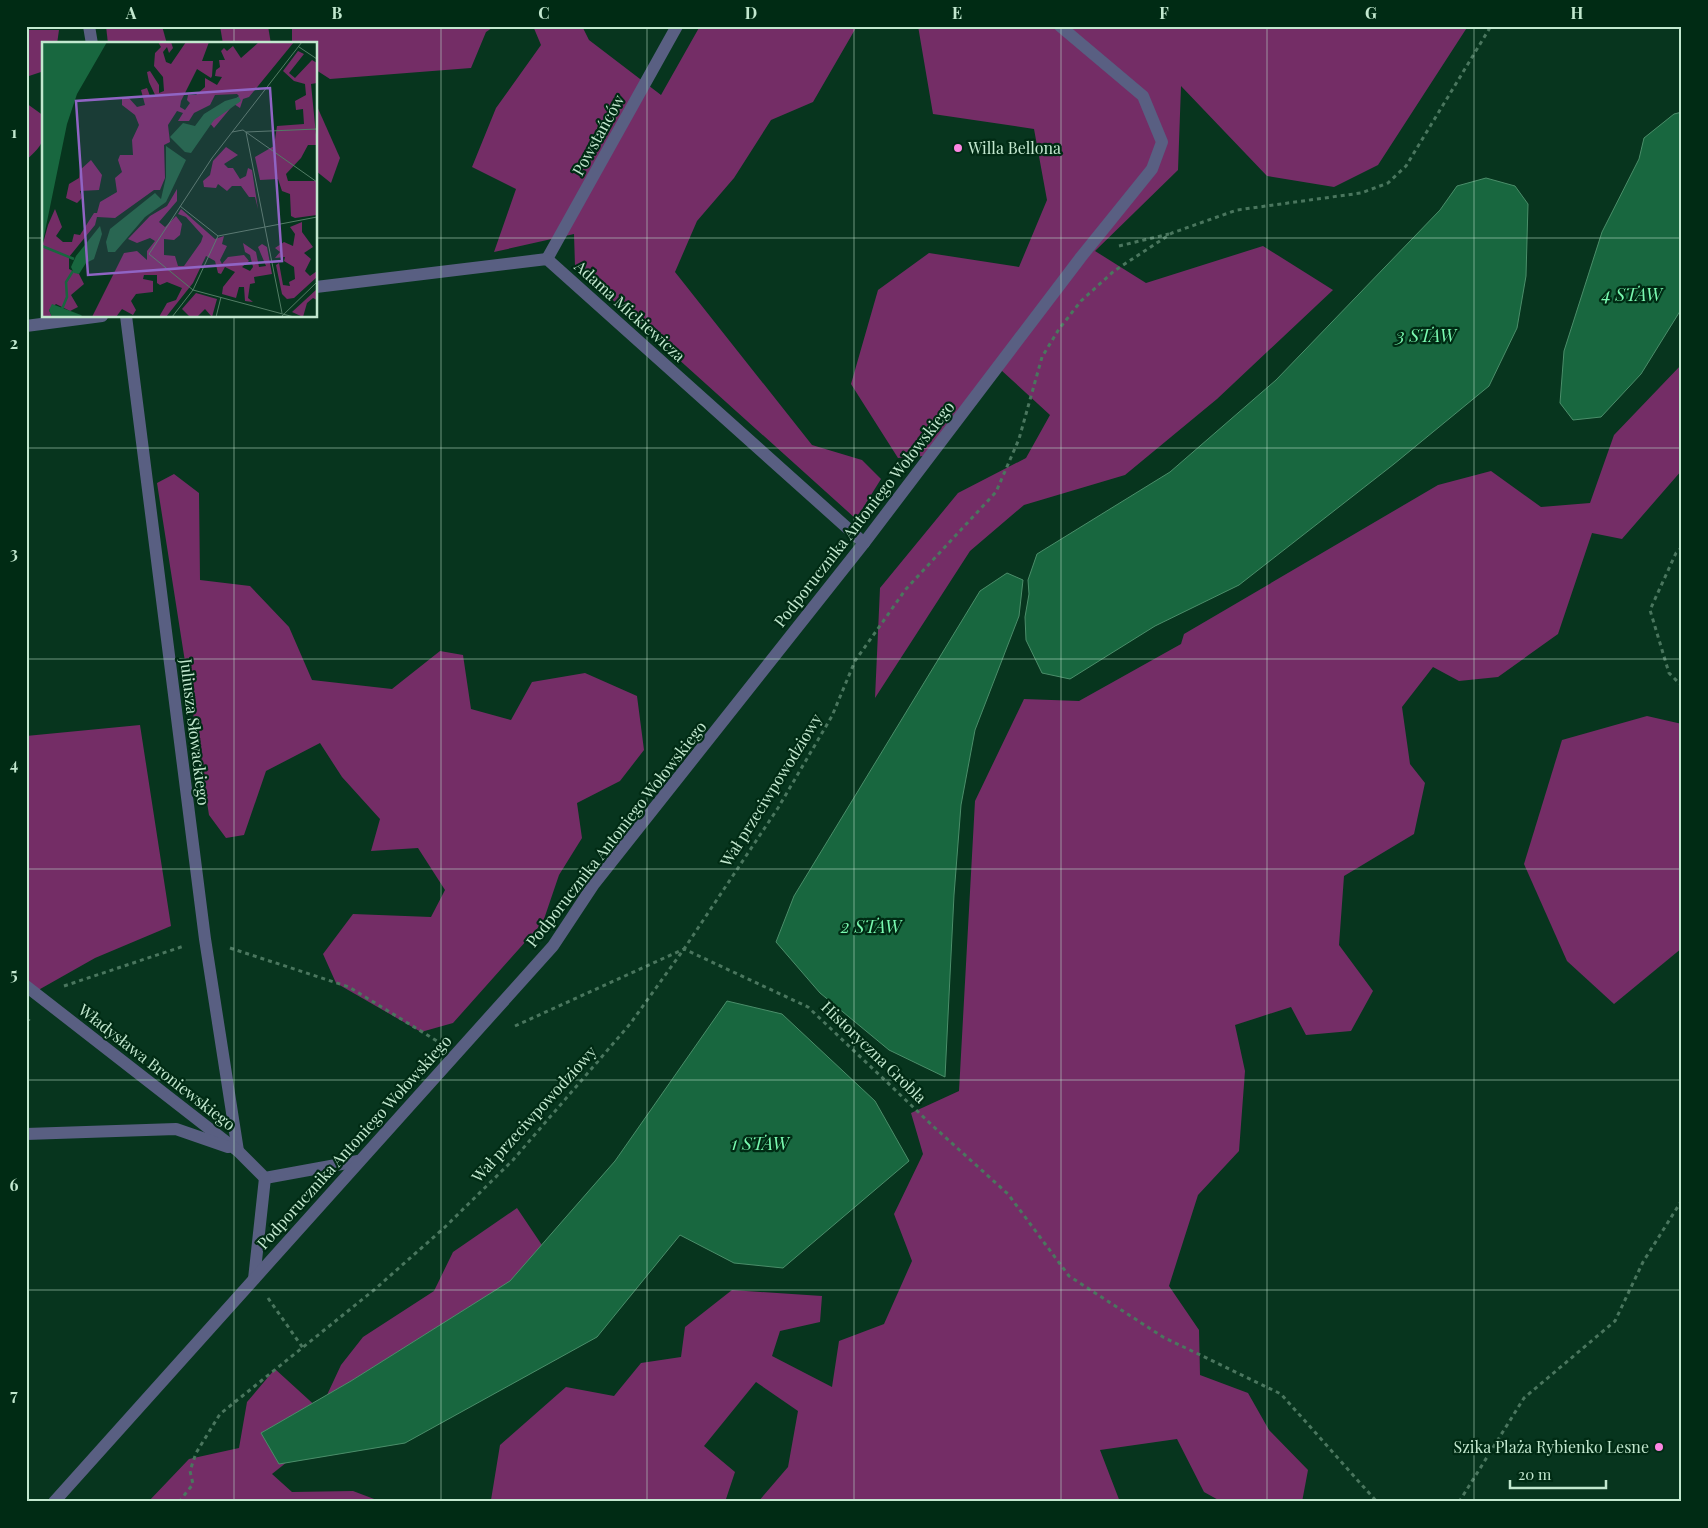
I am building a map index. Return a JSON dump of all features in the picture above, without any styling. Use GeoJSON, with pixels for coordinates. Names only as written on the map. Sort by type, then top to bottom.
{"type":"FeatureCollection","features":[{"type":"Feature","properties":{"kind":"street"},"geometry":{"type":"LineString","coordinates":[[89,26],[92,42]]}},
{"type":"Feature","properties":{"kind":"street","name":"Powstańców"},"geometry":{"type":"LineString","coordinates":[[548,259],[677,26]]}},
{"type":"Feature","properties":{"kind":"street","name":"Podporucznika Antoniego Wołowskiego"},"geometry":{"type":"LineString","coordinates":[[54,1502],[358,1161],[553,946],[594,884],[864,543],[1081,256],[1152,169],[1162,142],[1142,96],[1060,26]]}},
{"type":"Feature","properties":{"kind":"street"},"geometry":{"type":"LineString","coordinates":[[318,287],[548,259]]}},
{"type":"Feature","properties":{"kind":"street","name":"Adama Mickiewicza"},"geometry":{"type":"LineString","coordinates":[[548,259],[864,543]]}},
{"type":"Feature","properties":{"kind":"street"},"geometry":{"type":"LineString","coordinates":[[26,326],[87,318]]}},
{"type":"Feature","properties":{"kind":"street","name":"Juliusza Słowackiego"},"geometry":{"type":"LineString","coordinates":[[126,318],[205,939],[238,1151]]}},
{"type":"Feature","properties":{"kind":"street","name":"Władysława Broniewskiego"},"geometry":{"type":"LineString","coordinates":[[26,986],[238,1151],[265,1178]]}},
{"type":"Feature","properties":{"kind":"street"},"geometry":{"type":"LineString","coordinates":[[26,1134],[176,1129],[238,1151]]}},
{"type":"Feature","properties":{"kind":"street"},"geometry":{"type":"LineString","coordinates":[[254,1279],[265,1178],[358,1161]]}},
{"type":"Feature","properties":{"kind":"path","name":"Wał przeciwpowodziowy"},"geometry":{"type":"LineString","coordinates":[[179,1502],[193,1484],[190,1471],[196,1453],[220,1414],[303,1348],[444,1228],[513,1160],[630,1024],[684,949],[778,808],[832,716],[855,661],[906,589],[996,492],[1019,439],[1042,357],[1058,329],[1080,301],[1114,271],[1172,233],[1237,210],[1361,192],[1388,182],[1406,166],[1491,26]]}},
{"type":"Feature","properties":{"kind":"path"},"geometry":{"type":"LineString","coordinates":[[1117,247],[1172,233]]}},
{"type":"Feature","properties":{"kind":"path"},"geometry":{"type":"LineString","coordinates":[[1682,547],[1676,553],[1650,610],[1669,673],[1682,686]]}},
{"type":"Feature","properties":{"kind":"path"},"geometry":{"type":"LineString","coordinates":[[508,1028],[684,949]]}},
{"type":"Feature","properties":{"kind":"path","name":"Historyczna Grobla"},"geometry":{"type":"LineString","coordinates":[[684,949],[808,1007],[934,1127],[1008,1194],[1069,1276],[1163,1338],[1281,1394],[1377,1502]]}},
{"type":"Feature","properties":{"kind":"path"},"geometry":{"type":"LineString","coordinates":[[1459,1502],[1524,1398],[1615,1320],[1643,1262],[1682,1200]]}},
{"type":"Feature","properties":{"kind":"path"},"geometry":{"type":"LineString","coordinates":[[254,1279],[303,1348]]}},
{"type":"Feature","properties":{"kind":"shaded area"},"geometry":{"type":"Polygon","coordinates":[[[106,26],[162,26],[166,42],[108,42],[106,26]]]}},
{"type":"Feature","properties":{"kind":"shaded area"},"geometry":{"type":"Polygon","coordinates":[[[220,26],[268,26],[271,42],[223,42],[220,26]]]}},
{"type":"Feature","properties":{"kind":"shaded area"},"geometry":{"type":"Polygon","coordinates":[[[292,26],[495,26],[486,32],[471,68],[330,79],[318,71],[318,42],[292,42],[292,26]]]}},
{"type":"Feature","properties":{"kind":"shaded area"},"geometry":{"type":"Polygon","coordinates":[[[533,26],[582,26],[589,40],[661,95],[700,26],[857,26],[813,102],[771,120],[734,178],[697,221],[675,272],[812,445],[862,460],[881,479],[856,519],[575,266],[574,234],[494,252],[516,189],[472,167],[496,108],[541,45],[533,26]]]}},
{"type":"Feature","properties":{"kind":"shaded area"},"geometry":{"type":"Polygon","coordinates":[[[918,26],[1468,26],[1378,165],[1334,187],[1267,176],[1181,86],[1178,170],[1095,251],[1146,283],[1263,246],[1333,290],[1217,399],[1125,475],[1024,505],[970,551],[875,698],[880,588],[958,493],[1026,458],[1050,415],[1001,370],[924,456],[898,458],[851,384],[878,290],[929,253],[1019,267],[1047,200],[1034,129],[933,114],[918,26]]]}},
{"type":"Feature","properties":{"kind":"shaded area"},"geometry":{"type":"Polygon","coordinates":[[[26,30],[59,30],[57,42],[42,42],[42,72],[26,77],[26,30]]]}},
{"type":"Feature","properties":{"kind":"shaded area"},"geometry":{"type":"Polygon","coordinates":[[[26,103],[42,115],[42,141],[37,150],[26,160],[26,103]]]}},
{"type":"Feature","properties":{"kind":"shaded area"},"geometry":{"type":"Polygon","coordinates":[[[318,108],[340,158],[331,183],[318,173],[318,108]]]}},
{"type":"Feature","properties":{"kind":"shaded area"},"geometry":{"type":"Polygon","coordinates":[[[1682,364],[1682,470],[1622,539],[1592,533],[1558,634],[1498,677],[1459,681],[1433,667],[1402,707],[1410,764],[1425,783],[1414,834],[1344,876],[1339,945],[1373,991],[1351,1031],[1306,1035],[1291,1007],[1235,1025],[1245,1071],[1239,1151],[1198,1195],[1169,1286],[1199,1330],[1200,1375],[1248,1393],[1269,1430],[1308,1470],[1302,1502],[1222,1502],[1204,1492],[1177,1439],[1100,1450],[1120,1502],[758,1502],[788,1467],[798,1411],[756,1382],[704,1446],[735,1472],[725,1502],[481,1502],[491,1500],[500,1445],[566,1387],[614,1396],[641,1363],[681,1357],[685,1327],[732,1290],[822,1296],[820,1322],[780,1331],[772,1356],[832,1387],[839,1341],[884,1324],[912,1261],[894,1214],[923,1154],[911,1113],[959,1091],[975,801],[1024,699],[1079,701],[1181,644],[1184,634],[1438,485],[1491,471],[1541,507],[1590,503],[1614,435],[1682,364]]]}},
{"type":"Feature","properties":{"kind":"shaded area"},"geometry":{"type":"Polygon","coordinates":[[[174,474],[199,493],[200,580],[250,586],[289,627],[312,680],[392,689],[440,651],[463,655],[471,709],[511,720],[532,682],[585,673],[637,696],[644,750],[620,781],[577,803],[582,838],[559,875],[543,922],[453,1023],[421,1032],[336,983],[323,954],[353,914],[431,917],[445,890],[418,848],[371,851],[380,819],[342,777],[320,743],[266,771],[244,835],[226,838],[209,815],[157,483],[174,474]]]}},
{"type":"Feature","properties":{"kind":"shaded area"},"geometry":{"type":"Polygon","coordinates":[[[1647,716],[1682,724],[1682,948],[1614,1004],[1567,961],[1524,864],[1562,740],[1647,716]]]}},
{"type":"Feature","properties":{"kind":"shaded area"},"geometry":{"type":"Polygon","coordinates":[[[140,725],[171,926],[95,958],[26,997],[26,736],[140,725]]]}},
{"type":"Feature","properties":{"kind":"shaded area"},"geometry":{"type":"Polygon","coordinates":[[[517,1208],[558,1269],[362,1402],[272,1474],[292,1492],[353,1491],[382,1502],[148,1502],[189,1459],[239,1448],[247,1402],[275,1369],[320,1410],[341,1365],[363,1337],[434,1291],[453,1252],[517,1208]]]}},
{"type":"Feature","properties":{"kind":"water","name":"4 STAW"},"geometry":{"type":"Polygon","coordinates":[[[1682,112],[1682,308],[1641,374],[1601,417],[1573,420],[1560,403],[1564,351],[1602,232],[1639,159],[1644,138],[1674,114],[1682,112]]]}},
{"type":"Feature","properties":{"kind":"water","name":"3 STAW"},"geometry":{"type":"Polygon","coordinates":[[[1486,178],[1515,186],[1528,204],[1526,276],[1517,328],[1489,386],[1394,464],[1239,585],[1155,626],[1070,679],[1042,673],[1026,640],[1025,617],[1029,594],[1028,580],[1037,554],[1170,472],[1276,380],[1440,210],[1457,186],[1486,178]]]}},
{"type":"Feature","properties":{"kind":"water","name":"2 STAW"},"geometry":{"type":"Polygon","coordinates":[[[1007,573],[1023,580],[1019,616],[975,730],[961,805],[954,895],[945,1077],[889,1050],[820,993],[776,942],[794,896],[980,591],[1007,573]]]}},
{"type":"Feature","properties":{"kind":"water","name":"1 STAW"},"geometry":{"type":"Polygon","coordinates":[[[727,1001],[782,1014],[875,1101],[909,1161],[783,1268],[734,1263],[680,1235],[597,1337],[405,1443],[279,1464],[261,1433],[351,1381],[510,1281],[615,1161],[727,1001]]]}},
{"type":"Feature","properties":{"kind":"place","name":"Willa Bellona"},"geometry":{"type":"Point","coordinates":[958,148]}},
{"type":"Feature","properties":{"kind":"place","name":"Szika Plaża Rybienko Lesne"},"geometry":{"type":"Point","coordinates":[1659,1447]}}]}
